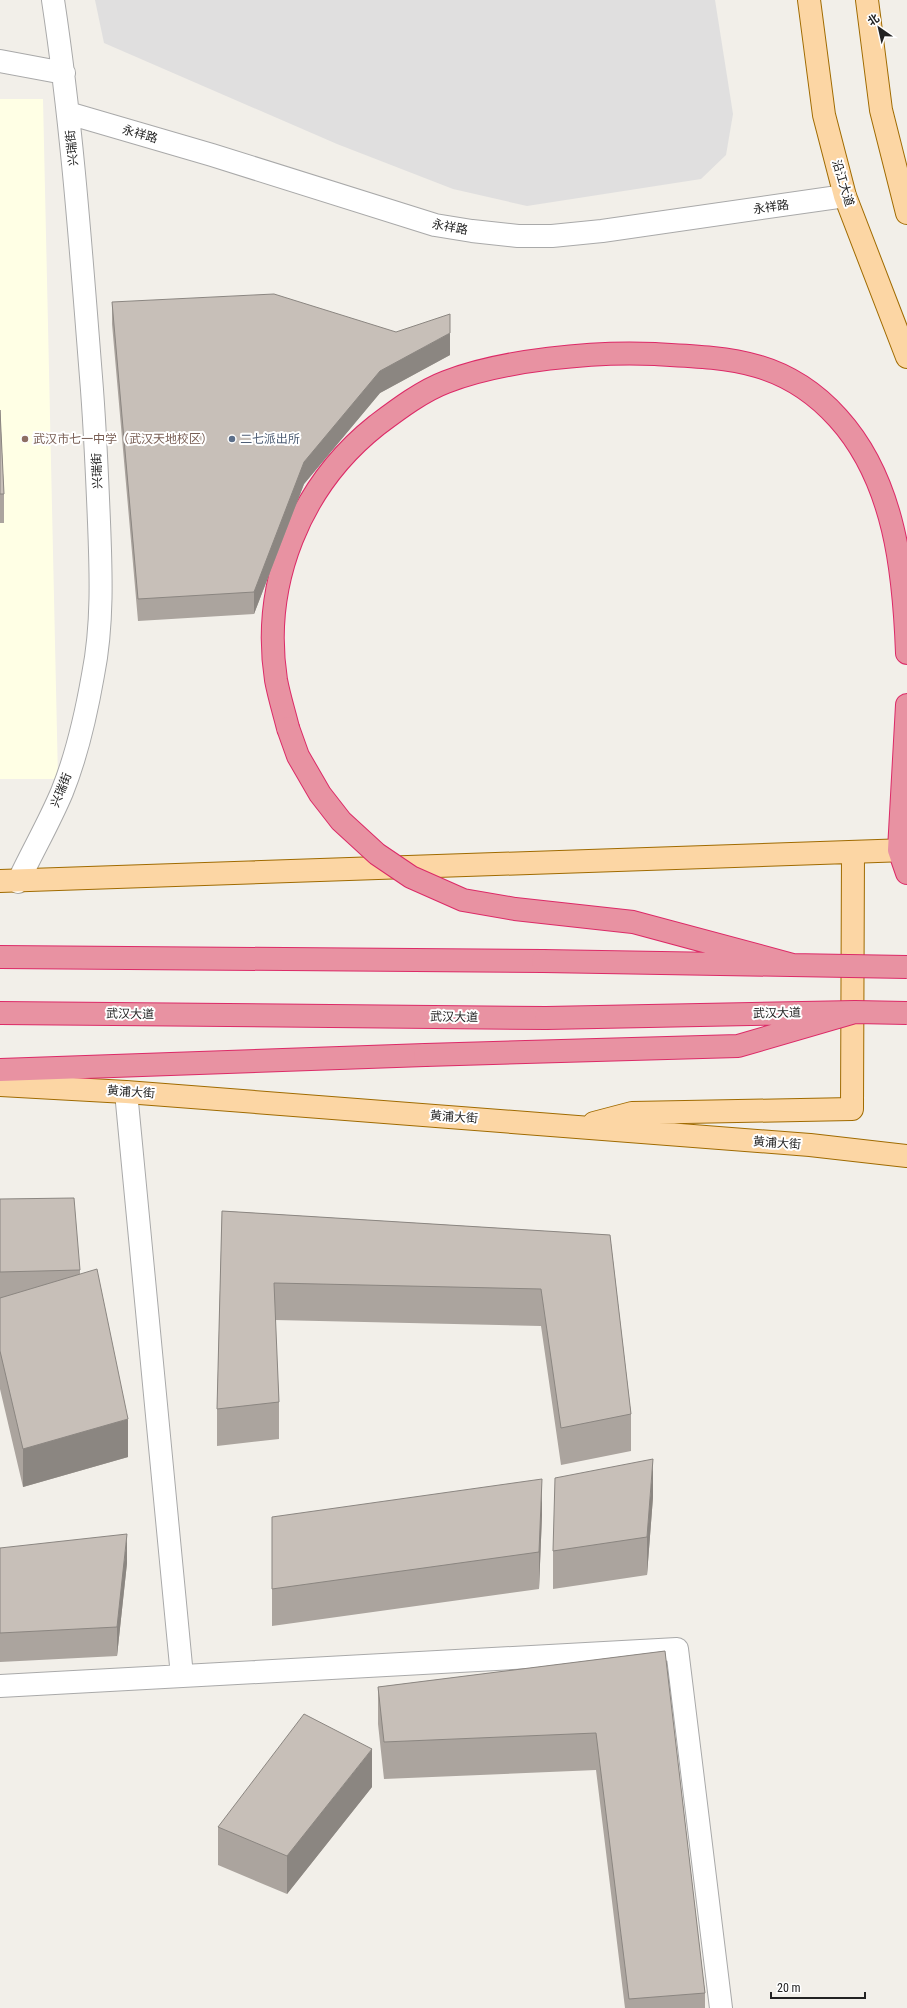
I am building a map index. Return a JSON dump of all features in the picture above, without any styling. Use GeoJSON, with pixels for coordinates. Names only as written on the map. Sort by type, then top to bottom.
{"type":"FeatureCollection","features":[{"type":"Feature","properties":{"kind":"highway"},"geometry":{"type":"LineString","coordinates":[[793,966],[633,922],[515,909],[463,900],[412,877],[377,854],[342,822],[320,794],[298,756],[288,728],[276,680],[273,638],[280,570],[296,526],[323,481],[355,442],[398,409],[445,382],[498,367],[562,358],[632,353],[693,356],[754,364],[772,369],[794,381],[817,397],[838,418],[869,460],[889,516],[898,550],[906,616],[907,653]]}},
{"type":"Feature","properties":{"kind":"highway"},"geometry":{"type":"LineString","coordinates":[[907,704],[903,850],[907,873]]}},
{"type":"Feature","properties":{"kind":"highway"},"geometry":{"type":"LineString","coordinates":[[0,957],[543,961],[907,967]]}},
{"type":"Feature","properties":{"kind":"highway"},"geometry":{"type":"LineString","coordinates":[[0,1070],[738,1046],[855,1012]]}},
{"type":"Feature","properties":{"kind":"highway","name":"武汉大道"},"geometry":{"type":"LineString","coordinates":[[0,1013],[546,1018],[855,1012],[907,1013]]}},
{"type":"Feature","properties":{"kind":"main road","name":"沿江大道"},"geometry":{"type":"LineString","coordinates":[[809,0],[824,115],[846,196],[907,357]]}},
{"type":"Feature","properties":{"kind":"main road"},"geometry":{"type":"LineString","coordinates":[[867,0],[881,110],[902,174],[907,213]]}},
{"type":"Feature","properties":{"kind":"main road"},"geometry":{"type":"LineString","coordinates":[[9,882],[903,850]]}},
{"type":"Feature","properties":{"kind":"main road"},"geometry":{"type":"LineString","coordinates":[[578,1127],[632,1113],[852,1109],[852,852]]}},
{"type":"Feature","properties":{"kind":"main road","name":"黄浦大街"},"geometry":{"type":"LineString","coordinates":[[0,1085],[126,1092],[810,1145],[907,1156]]}},
{"type":"Feature","properties":{"kind":"street","name":"兴瑞街"},"geometry":{"type":"LineString","coordinates":[[9,882],[61,794],[72,764],[94,672],[100,608],[100,554],[96,440],[79,220],[64,73],[53,0]]}},
{"type":"Feature","properties":{"kind":"street"},"geometry":{"type":"LineString","coordinates":[[0,61],[64,73]]}},
{"type":"Feature","properties":{"kind":"street","name":"永祥路"},"geometry":{"type":"LineString","coordinates":[[68,113],[220,157],[436,225],[518,236],[552,236],[602,231],[846,196]]}},
{"type":"Feature","properties":{"kind":"street"},"geometry":{"type":"LineString","coordinates":[[126,1092],[182,1676]]}},
{"type":"Feature","properties":{"kind":"street"},"geometry":{"type":"LineString","coordinates":[[0,1686],[677,1648],[721,2008]]}},
{"type":"Feature","properties":{"kind":"shaded area"},"geometry":{"type":"Polygon","coordinates":[[[95,0],[715,0],[733,114],[726,155],[701,179],[527,206],[453,189],[337,144],[104,43],[95,0]]]}},
{"type":"Feature","properties":{"kind":"shaded area","name":"武汉市七一中学（武汉天地校区）"},"geometry":{"type":"Polygon","coordinates":[[[0,99],[43,99],[58,779],[0,779],[0,99]]]}},
{"type":"Feature","properties":{"kind":"building","name":"二七派出所"},"geometry":{"type":"Polygon","coordinates":[[[274,294],[396,332],[450,314],[450,333],[380,371],[304,462],[254,592],[138,599],[112,302],[274,294]]]}},
{"type":"Feature","properties":{"kind":"building"},"geometry":{"type":"Polygon","coordinates":[[[0,410],[4,494],[0,494],[0,410]]]}},
{"type":"Feature","properties":{"kind":"building"},"geometry":{"type":"Polygon","coordinates":[[[74,1198],[80,1270],[0,1272],[0,1199],[74,1198]]]}},
{"type":"Feature","properties":{"kind":"building"},"geometry":{"type":"Polygon","coordinates":[[[222,1211],[610,1235],[631,1414],[561,1428],[541,1289],[274,1283],[279,1402],[217,1409],[222,1211]]]}},
{"type":"Feature","properties":{"kind":"building"},"geometry":{"type":"Polygon","coordinates":[[[97,1269],[128,1419],[23,1449],[0,1351],[0,1298],[97,1269]]]}},
{"type":"Feature","properties":{"kind":"building"},"geometry":{"type":"Polygon","coordinates":[[[653,1459],[647,1537],[553,1551],[555,1478],[653,1459]]]}},
{"type":"Feature","properties":{"kind":"building"},"geometry":{"type":"Polygon","coordinates":[[[542,1479],[539,1552],[272,1589],[272,1517],[542,1479]]]}},
{"type":"Feature","properties":{"kind":"building"},"geometry":{"type":"Polygon","coordinates":[[[127,1534],[117,1627],[0,1633],[0,1548],[127,1534]]]}},
{"type":"Feature","properties":{"kind":"building"},"geometry":{"type":"Polygon","coordinates":[[[665,1651],[705,1993],[629,1999],[596,1733],[384,1742],[378,1687],[665,1651]]]}},
{"type":"Feature","properties":{"kind":"building"},"geometry":{"type":"Polygon","coordinates":[[[304,1714],[372,1749],[287,1856],[218,1827],[304,1714]]]}},
{"type":"Feature","properties":{"kind":"place","name":"武汉市七一中学（武汉天地校区）"},"geometry":{"type":"Point","coordinates":[25,439]}},
{"type":"Feature","properties":{"kind":"place","name":"二七派出所"},"geometry":{"type":"Point","coordinates":[232,439]}}]}
